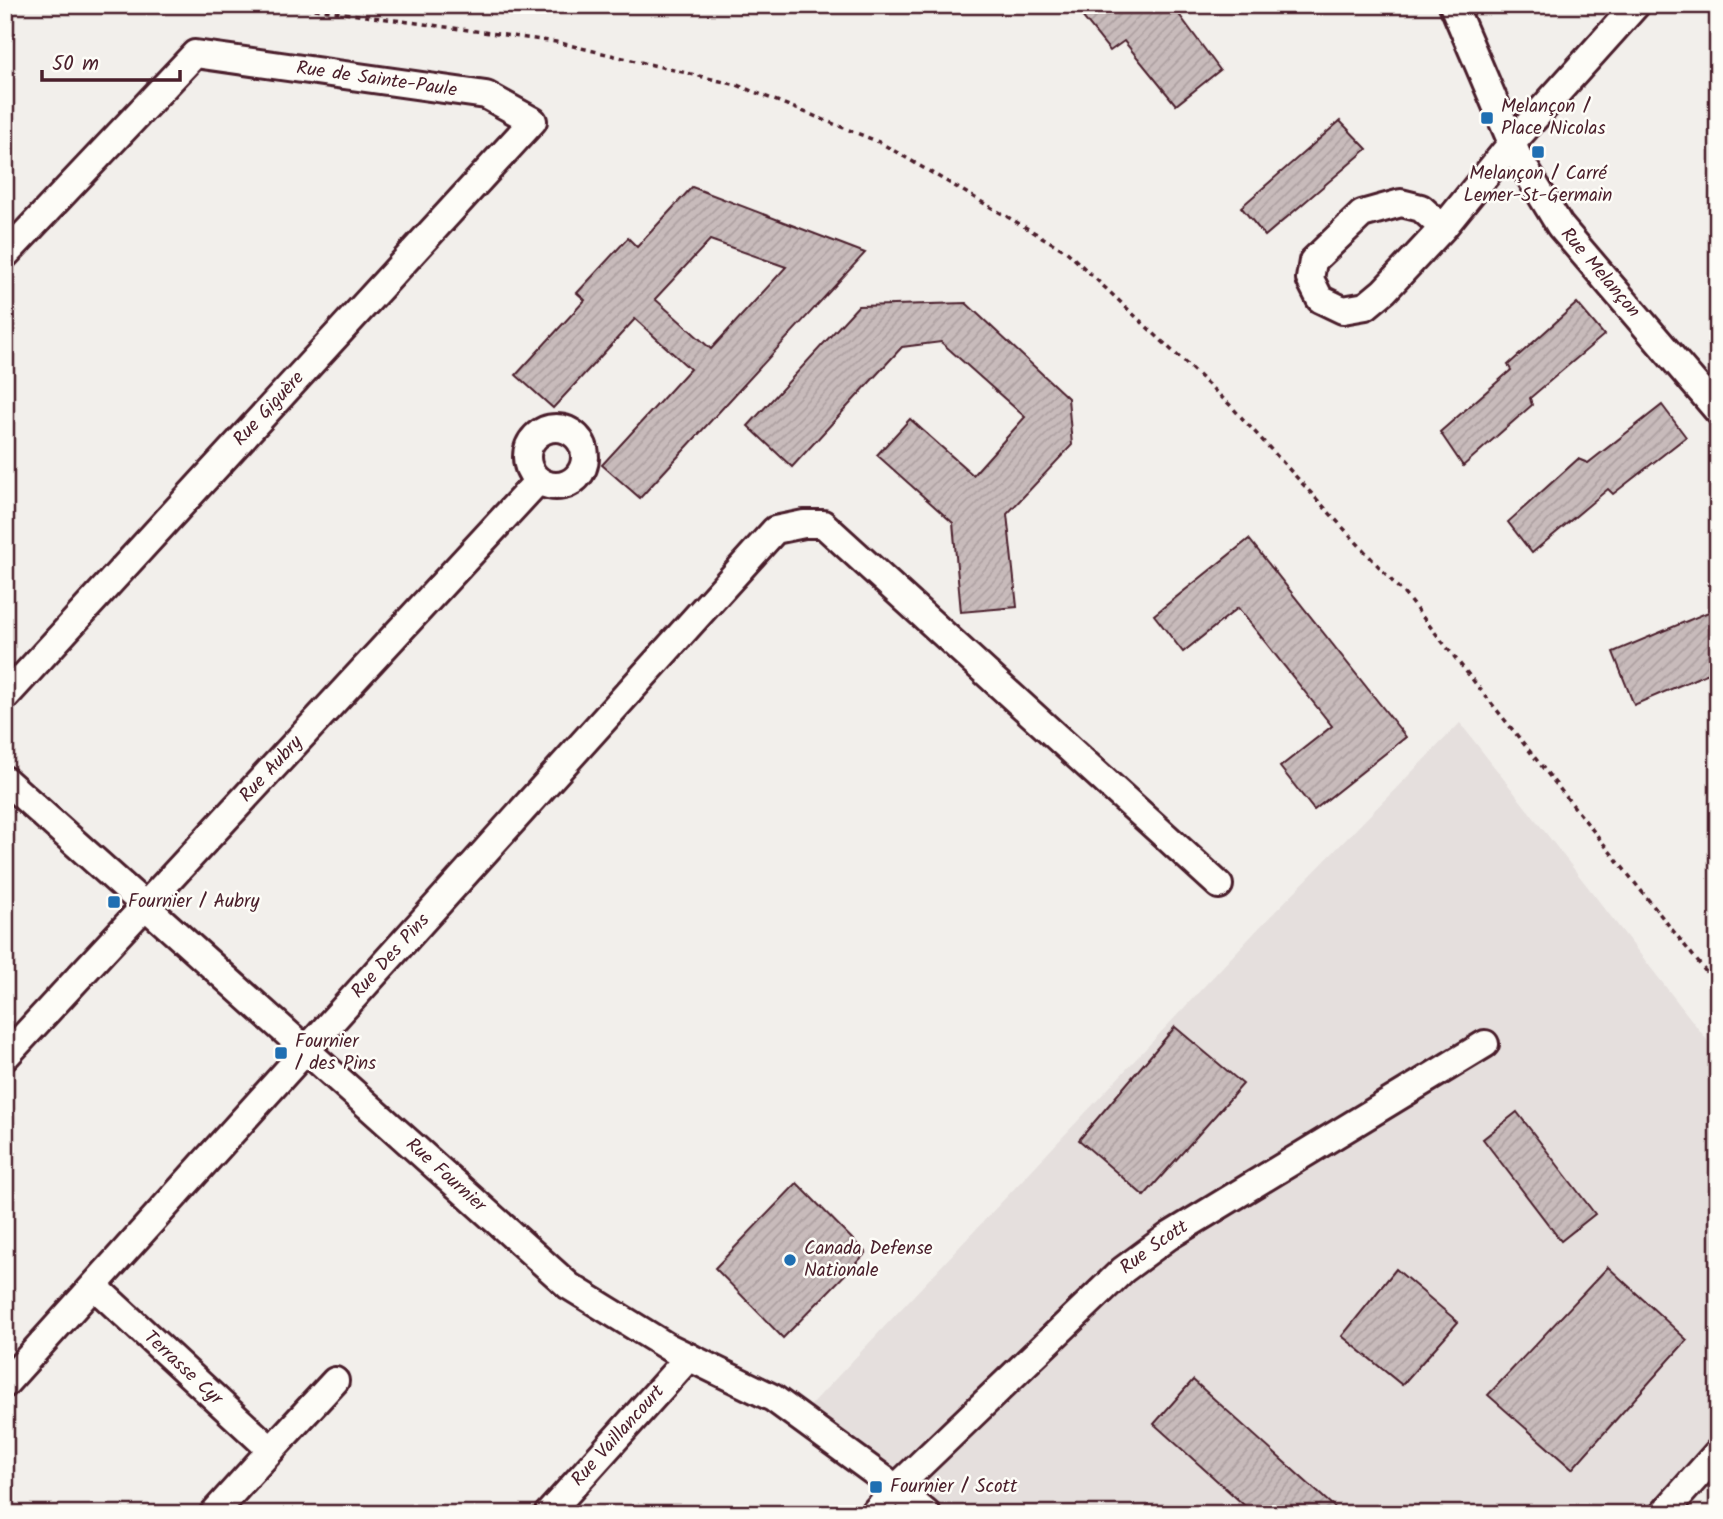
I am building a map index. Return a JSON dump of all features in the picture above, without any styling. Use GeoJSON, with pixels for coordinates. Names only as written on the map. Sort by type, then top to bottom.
{"type":"FeatureCollection","features":[{"type":"Feature","properties":{"kind":"street","name":"Rue Melançon"},"geometry":{"type":"LineString","coordinates":[[1453,5],[1512,143],[1560,226],[1718,411]]}},
{"type":"Feature","properties":{"kind":"street"},"geometry":{"type":"LineString","coordinates":[[1443,228],[1421,208],[1401,203],[1362,214],[1313,261],[1310,279],[1320,299],[1343,310],[1366,306],[1443,228],[1512,143],[1636,5]]}},
{"type":"Feature","properties":{"kind":"street","name":"Rue de Sainte-Paule"},"geometry":{"type":"LineString","coordinates":[[5,255],[195,54],[486,95],[533,121]]}},
{"type":"Feature","properties":{"kind":"street","name":"Rue Giguère"},"geometry":{"type":"LineString","coordinates":[[5,697],[533,121]]}},
{"type":"Feature","properties":{"kind":"street","name":"Rue Aubry"},"geometry":{"type":"LineString","coordinates":[[5,1057],[538,481]]}},
{"type":"Feature","properties":{"kind":"street","name":"Rue Des Pins"},"geometry":{"type":"LineString","coordinates":[[5,1384],[775,530],[804,524],[823,524],[1219,885]]}},
{"type":"Feature","properties":{"kind":"street","name":"Rue Fournier"},"geometry":{"type":"LineString","coordinates":[[5,780],[569,1286],[668,1347],[773,1398],[896,1488],[927,1514]]}},
{"type":"Feature","properties":{"kind":"street","name":"Rue Scott"},"geometry":{"type":"LineString","coordinates":[[873,1514],[896,1488],[1123,1270],[1169,1236],[1485,1044]]}},
{"type":"Feature","properties":{"kind":"street","name":"Terrasse Cyr"},"geometry":{"type":"LineString","coordinates":[[94,1286],[271,1450]]}},
{"type":"Feature","properties":{"kind":"street","name":"Rue Vaillancourt"},"geometry":{"type":"LineString","coordinates":[[548,1514],[689,1357]]}},
{"type":"Feature","properties":{"kind":"street"},"geometry":{"type":"LineString","coordinates":[[213,1514],[335,1381]]}},
{"type":"Feature","properties":{"kind":"street"},"geometry":{"type":"LineString","coordinates":[[1663,1514],[1718,1452]]}},
{"type":"Feature","properties":{"kind":"path"},"geometry":{"type":"LineString","coordinates":[[285,5],[556,42],[737,85],[879,142],[1066,251],[1230,405],[1405,595],[1718,987]]}},
{"type":"Feature","properties":{"kind":"path"},"geometry":{"type":"LineString","coordinates":[[1710,977],[1718,974]]}},
{"type":"Feature","properties":{"kind":"shaded area"},"geometry":{"type":"Polygon","coordinates":[[[1460,723],[1718,1054],[1718,1435],[1643,1514],[945,1514],[810,1406],[1258,929],[1460,723]]]}},
{"type":"Feature","properties":{"kind":"building"},"geometry":{"type":"Polygon","coordinates":[[[1073,5],[1172,5],[1220,70],[1176,105],[1124,41],[1110,51],[1073,5]]]}},
{"type":"Feature","properties":{"kind":"building"},"geometry":{"type":"Polygon","coordinates":[[[1340,121],[1367,149],[1265,236],[1241,207],[1340,121]]]}},
{"type":"Feature","properties":{"kind":"building"},"geometry":{"type":"Polygon","coordinates":[[[692,187],[865,253],[640,498],[602,465],[690,369],[635,319],[553,408],[516,375],[585,300],[577,293],[628,238],[637,247],[692,187]],[[710,240],[655,299],[711,349],[786,267],[710,240]]]}},
{"type":"Feature","properties":{"kind":"building"},"geometry":{"type":"Polygon","coordinates":[[[966,303],[1068,398],[1072,445],[1007,514],[1017,607],[961,612],[953,523],[877,455],[910,419],[973,475],[1025,417],[941,342],[902,347],[792,467],[748,426],[858,306],[966,303]]]}},
{"type":"Feature","properties":{"kind":"building"},"geometry":{"type":"Polygon","coordinates":[[[1577,303],[1604,335],[1530,398],[1532,405],[1463,466],[1440,432],[1511,370],[1508,365],[1577,303]]]}},
{"type":"Feature","properties":{"kind":"building"},"geometry":{"type":"Polygon","coordinates":[[[1662,405],[1686,437],[1613,494],[1608,489],[1532,553],[1508,522],[1578,459],[1588,463],[1662,405]]]}},
{"type":"Feature","properties":{"kind":"building"},"geometry":{"type":"Polygon","coordinates":[[[1249,539],[1406,737],[1314,810],[1280,767],[1332,726],[1238,608],[1183,652],[1154,615],[1249,539]]]}},
{"type":"Feature","properties":{"kind":"building"},"geometry":{"type":"Polygon","coordinates":[[[1718,608],[1718,669],[1634,705],[1613,652],[1718,608]]]}},
{"type":"Feature","properties":{"kind":"building"},"geometry":{"type":"Polygon","coordinates":[[[1175,1027],[1243,1084],[1144,1196],[1079,1140],[1175,1027]]]}},
{"type":"Feature","properties":{"kind":"building"},"geometry":{"type":"Polygon","coordinates":[[[1517,1112],[1595,1214],[1561,1241],[1483,1139],[1517,1112]]]}},
{"type":"Feature","properties":{"kind":"building","name":"Canada Defense Nationale"},"geometry":{"type":"Polygon","coordinates":[[[797,1183],[866,1253],[783,1338],[715,1268],[797,1183]]]}},
{"type":"Feature","properties":{"kind":"building"},"geometry":{"type":"Polygon","coordinates":[[[1608,1267],[1687,1340],[1572,1469],[1488,1395],[1608,1267]]]}},
{"type":"Feature","properties":{"kind":"building"},"geometry":{"type":"Polygon","coordinates":[[[1396,1269],[1458,1322],[1402,1385],[1342,1336],[1396,1269]]]}},
{"type":"Feature","properties":{"kind":"building"},"geometry":{"type":"Polygon","coordinates":[[[1193,1380],[1342,1514],[1254,1514],[1154,1424],[1193,1380]]]}},
{"type":"Feature","properties":{"kind":"place","name":"Melançon / Place Nicolas"},"geometry":{"type":"Point","coordinates":[1487,118]}},
{"type":"Feature","properties":{"kind":"place","name":"Melançon / Carré Lemer-St-Germain"},"geometry":{"type":"Point","coordinates":[1538,152]}},
{"type":"Feature","properties":{"kind":"place","name":"Fournier / Aubry"},"geometry":{"type":"Point","coordinates":[114,902]}},
{"type":"Feature","properties":{"kind":"place","name":"Fournier / des Pins"},"geometry":{"type":"Point","coordinates":[281,1053]}},
{"type":"Feature","properties":{"kind":"place","name":"Canada Defense Nationale"},"geometry":{"type":"Point","coordinates":[790,1260]}},
{"type":"Feature","properties":{"kind":"place","name":"Fournier / Scott"},"geometry":{"type":"Point","coordinates":[876,1487]}}]}
